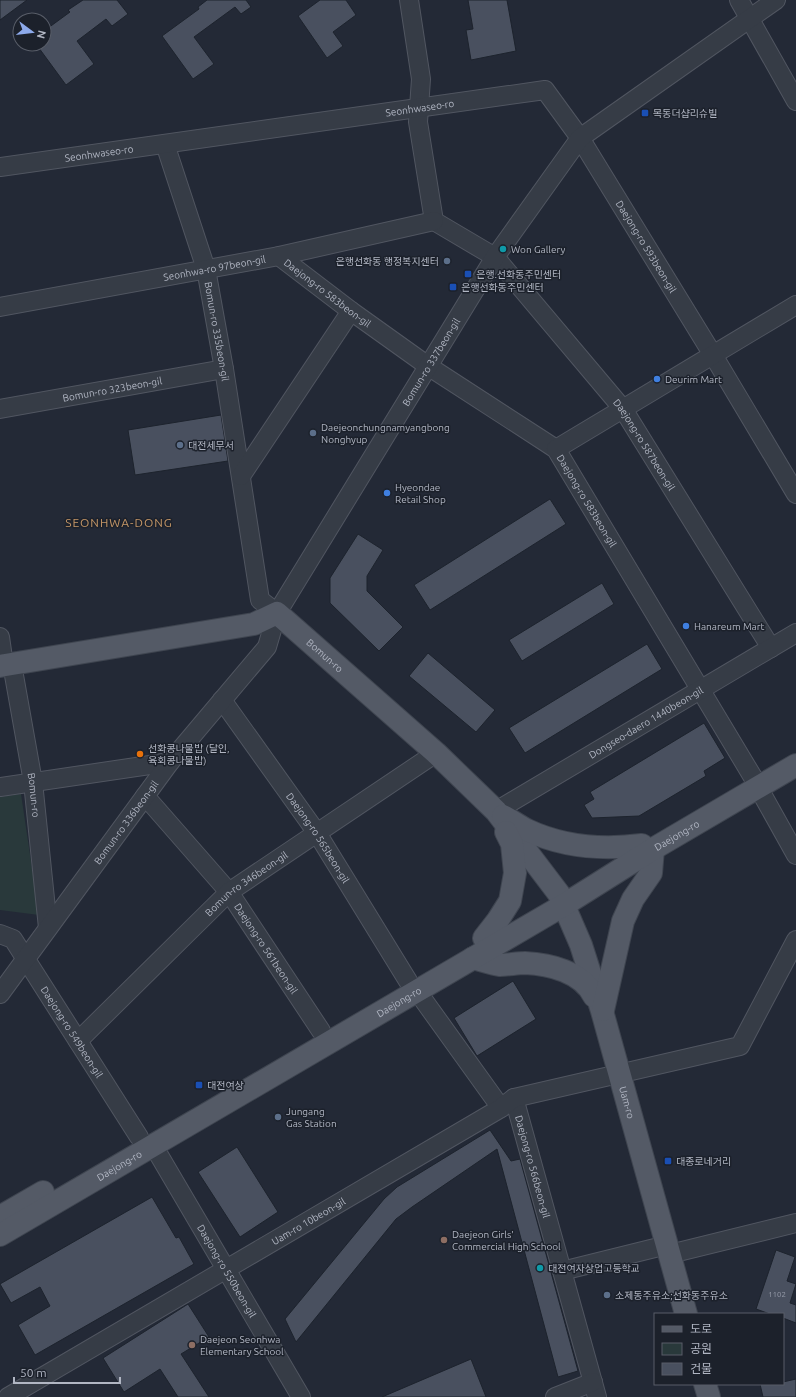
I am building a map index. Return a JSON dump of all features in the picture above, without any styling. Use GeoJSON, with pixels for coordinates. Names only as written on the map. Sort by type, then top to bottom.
{"type":"FeatureCollection","features":[{"type":"Feature","properties":{"kind":"main road"},"geometry":{"type":"LineString","coordinates":[[5,665],[254,624],[277,613]]}},
{"type":"Feature","properties":{"kind":"main road","name":"Bomun-ro"},"geometry":{"type":"LineString","coordinates":[[277,613],[436,753],[496,811],[562,899]]}},
{"type":"Feature","properties":{"kind":"main road","name":"Daejong-ro"},"geometry":{"type":"LineString","coordinates":[[0,1235],[321,1031],[473,958],[562,899],[756,783],[796,754]]}},
{"type":"Feature","properties":{"kind":"main road","name":"Daejong-ro"},"geometry":{"type":"LineString","coordinates":[[756,783],[796,765]]}},
{"type":"Feature","properties":{"kind":"main road"},"geometry":{"type":"LineString","coordinates":[[496,811],[528,830],[560,843],[600,848],[647,847],[651,873],[633,898],[622,921],[602,1011]]}},
{"type":"Feature","properties":{"kind":"main road"},"geometry":{"type":"LineString","coordinates":[[484,938],[510,901],[515,873],[512,844],[496,811]]}},
{"type":"Feature","properties":{"kind":"main road","name":"Daejong-ro"},"geometry":{"type":"LineString","coordinates":[[0,1216],[146,1141],[412,986],[484,938],[562,899]]}},
{"type":"Feature","properties":{"kind":"main road","name":"Uam-ro"},"geometry":{"type":"LineString","coordinates":[[562,899],[581,945],[602,1011],[686,1313]]}},
{"type":"Feature","properties":{"kind":"main road"},"geometry":{"type":"LineString","coordinates":[[473,958],[499,965],[525,963],[554,967],[579,977],[591,989],[602,1011]]}},
{"type":"Feature","properties":{"kind":"main road"},"geometry":{"type":"LineString","coordinates":[[705,1385],[709,1397]]}},
{"type":"Feature","properties":{"kind":"street"},"geometry":{"type":"LineString","coordinates":[[409,0],[421,79],[418,122],[434,221]]}},
{"type":"Feature","properties":{"kind":"street"},"geometry":{"type":"LineString","coordinates":[[738,0],[796,101]]}},
{"type":"Feature","properties":{"kind":"street"},"geometry":{"type":"LineString","coordinates":[[580,138],[748,18],[776,0]]}},
{"type":"Feature","properties":{"kind":"street","name":"Seonhwaseo-ro"},"geometry":{"type":"LineString","coordinates":[[0,167],[545,90],[580,138]]}},
{"type":"Feature","properties":{"kind":"street","name":"Bomun-ro 337beon-gil"},"geometry":{"type":"LineString","coordinates":[[277,613],[495,257],[580,138]]}},
{"type":"Feature","properties":{"kind":"street","name":"Daejong-ro 593beon-gil"},"geometry":{"type":"LineString","coordinates":[[580,138],[796,494]]}},
{"type":"Feature","properties":{"kind":"street","name":"Bomun-ro 335beon-gil"},"geometry":{"type":"LineString","coordinates":[[165,144],[206,269],[224,369],[260,600],[277,613]]}},
{"type":"Feature","properties":{"kind":"street","name":"Seonhwa-ro 97beon-gil"},"geometry":{"type":"LineString","coordinates":[[0,307],[279,256],[434,221]]}},
{"type":"Feature","properties":{"kind":"street","name":"Daejong-ro 587beon-gil"},"geometry":{"type":"LineString","coordinates":[[434,221],[495,257],[623,409],[771,648]]}},
{"type":"Feature","properties":{"kind":"street","name":"Daejong-ro 583beon-gil"},"geometry":{"type":"LineString","coordinates":[[279,256],[351,312],[428,366],[556,450],[756,783],[796,855]]}},
{"type":"Feature","properties":{"kind":"street"},"geometry":{"type":"LineString","coordinates":[[556,450],[796,306]]}},
{"type":"Feature","properties":{"kind":"street"},"geometry":{"type":"LineString","coordinates":[[241,476],[351,312]]}},
{"type":"Feature","properties":{"kind":"street","name":"Bomun-ro 323beon-gil"},"geometry":{"type":"LineString","coordinates":[[0,409],[224,369]]}},
{"type":"Feature","properties":{"kind":"street","name":"Bomun-ro 336beon-gil"},"geometry":{"type":"LineString","coordinates":[[0,994],[170,762],[267,647],[277,613]]}},
{"type":"Feature","properties":{"kind":"street","name":"Dongseo-daero 1440beon-gil"},"geometry":{"type":"LineString","coordinates":[[496,811],[796,633]]}},
{"type":"Feature","properties":{"kind":"street"},"geometry":{"type":"LineString","coordinates":[[0,637],[5,665]]}},
{"type":"Feature","properties":{"kind":"street","name":"Bomun-ro"},"geometry":{"type":"LineString","coordinates":[[5,665],[33,782],[48,928]]}},
{"type":"Feature","properties":{"kind":"street","name":"Daejong-ro 565beon-gil"},"geometry":{"type":"LineString","coordinates":[[222,700],[317,832],[412,986]]}},
{"type":"Feature","properties":{"kind":"street","name":"Bomun-ro 346beon-gil"},"geometry":{"type":"LineString","coordinates":[[78,1041],[229,892],[436,753]]}},
{"type":"Feature","properties":{"kind":"street"},"geometry":{"type":"LineString","coordinates":[[0,787],[170,762]]}},
{"type":"Feature","properties":{"kind":"street","name":"Daejong-ro 561beon-gil"},"geometry":{"type":"LineString","coordinates":[[145,796],[229,892],[321,1031]]}},
{"type":"Feature","properties":{"kind":"street","name":"Daejong-ro 549beon-gil"},"geometry":{"type":"LineString","coordinates":[[0,934],[13,939],[78,1041],[146,1141]]}},
{"type":"Feature","properties":{"kind":"street","name":"Uam-ro 10beon-gil"},"geometry":{"type":"LineString","coordinates":[[8,1397],[227,1270],[507,1103],[620,1074],[740,1046],[796,940]]}},
{"type":"Feature","properties":{"kind":"street","name":"Daejong-ro 566beon-gil"},"geometry":{"type":"LineString","coordinates":[[412,986],[507,1103],[562,1271],[595,1390]]}},
{"type":"Feature","properties":{"kind":"street","name":"Daejong-ro 550beon-gil"},"geometry":{"type":"LineString","coordinates":[[146,1141],[227,1270],[301,1397]]}},
{"type":"Feature","properties":{"kind":"street"},"geometry":{"type":"LineString","coordinates":[[562,1271],[796,1223]]}},
{"type":"Feature","properties":{"kind":"street"},"geometry":{"type":"LineString","coordinates":[[555,1397],[595,1390]]}},
{"type":"Feature","properties":{"kind":"green space"},"geometry":{"type":"Polygon","coordinates":[[[21,794],[39,915],[0,910],[0,797],[21,794]]]}},
{"type":"Feature","properties":{"kind":"building"},"geometry":{"type":"Polygon","coordinates":[[[0,0],[27,0],[0,20],[0,0]]]}},
{"type":"Feature","properties":{"kind":"building"},"geometry":{"type":"Polygon","coordinates":[[[83,0],[117,0],[128,14],[112,26],[106,19],[77,41],[94,64],[66,85],[42,52],[52,52],[52,25],[70,12],[68,10],[83,0]]]}},
{"type":"Feature","properties":{"kind":"building"},"geometry":{"type":"Polygon","coordinates":[[[207,0],[246,0],[251,7],[241,14],[235,7],[194,37],[214,64],[193,79],[162,36],[199,9],[198,7],[207,0]]]}},
{"type":"Feature","properties":{"kind":"building"},"geometry":{"type":"Polygon","coordinates":[[[320,0],[346,0],[356,15],[333,32],[343,46],[327,58],[298,16],[320,0]]]}},
{"type":"Feature","properties":{"kind":"building"},"geometry":{"type":"Polygon","coordinates":[[[468,0],[507,0],[516,51],[471,60],[466,30],[473,29],[468,0]]]}},
{"type":"Feature","properties":{"kind":"building","name":"대전세무서"},"geometry":{"type":"Polygon","coordinates":[[[221,415],[228,461],[135,475],[128,430],[221,415]]]}},
{"type":"Feature","properties":{"kind":"building"},"geometry":{"type":"Polygon","coordinates":[[[550,499],[566,524],[430,610],[414,585],[550,499]]]}},
{"type":"Feature","properties":{"kind":"building"},"geometry":{"type":"Polygon","coordinates":[[[358,534],[383,550],[367,576],[367,591],[403,627],[379,651],[330,603],[330,578],[358,534]]]}},
{"type":"Feature","properties":{"kind":"building"},"geometry":{"type":"Polygon","coordinates":[[[602,583],[614,604],[522,661],[509,640],[602,583]]]}},
{"type":"Feature","properties":{"kind":"building"},"geometry":{"type":"Polygon","coordinates":[[[647,644],[662,669],[525,753],[509,728],[647,644]]]}},
{"type":"Feature","properties":{"kind":"building"},"geometry":{"type":"Polygon","coordinates":[[[428,653],[495,710],[476,732],[409,676],[428,653]]]}},
{"type":"Feature","properties":{"kind":"building"},"geometry":{"type":"Polygon","coordinates":[[[704,723],[725,758],[704,771],[706,776],[639,816],[592,818],[584,805],[594,799],[590,792],[704,723]]]}},
{"type":"Feature","properties":{"kind":"building"},"geometry":{"type":"Polygon","coordinates":[[[513,981],[536,1019],[477,1056],[454,1018],[513,981]]]}},
{"type":"Feature","properties":{"kind":"building"},"geometry":{"type":"Polygon","coordinates":[[[490,1130],[511,1161],[520,1159],[578,1371],[558,1377],[497,1149],[396,1219],[296,1342],[285,1319],[384,1199],[397,1187],[490,1130]]]}},
{"type":"Feature","properties":{"kind":"building"},"geometry":{"type":"Polygon","coordinates":[[[237,1147],[278,1212],[240,1237],[198,1172],[237,1147]]]}},
{"type":"Feature","properties":{"kind":"building"},"geometry":{"type":"Polygon","coordinates":[[[152,1197],[176,1238],[179,1237],[194,1264],[35,1355],[18,1325],[50,1306],[40,1287],[11,1303],[0,1284],[152,1197]]]}},
{"type":"Feature","properties":{"kind":"building"},"geometry":{"type":"Polygon","coordinates":[[[776,1250],[795,1257],[787,1281],[796,1284],[790,1303],[796,1305],[796,1323],[784,1318],[784,1313],[767,1313],[756,1309],[776,1250]]]}},
{"type":"Feature","properties":{"kind":"building"},"geometry":{"type":"Polygon","coordinates":[[[188,1304],[209,1337],[181,1354],[209,1397],[178,1397],[160,1369],[124,1392],[103,1358],[188,1304]]]}},
{"type":"Feature","properties":{"kind":"building"},"geometry":{"type":"Polygon","coordinates":[[[471,1359],[486,1397],[382,1397],[471,1359]]]}},
{"type":"Feature","properties":{"kind":"building"},"geometry":{"type":"Polygon","coordinates":[[[796,1379],[796,1397],[763,1397],[760,1385],[784,1385],[784,1382],[796,1379]]]}},
{"type":"Feature","properties":{"kind":"place","name":"목동더샵리슈빌"},"geometry":{"type":"Point","coordinates":[645,113]}},
{"type":"Feature","properties":{"kind":"place","name":"Won Gallery"},"geometry":{"type":"Point","coordinates":[503,249]}},
{"type":"Feature","properties":{"kind":"place","name":"은행선화동 행정복지센터"},"geometry":{"type":"Point","coordinates":[447,261]}},
{"type":"Feature","properties":{"kind":"place","name":"은행.선화동주민센터"},"geometry":{"type":"Point","coordinates":[468,274]}},
{"type":"Feature","properties":{"kind":"place","name":"은행선화동주민센터"},"geometry":{"type":"Point","coordinates":[453,287]}},
{"type":"Feature","properties":{"kind":"place","name":"Deurim Mart"},"geometry":{"type":"Point","coordinates":[657,379]}},
{"type":"Feature","properties":{"kind":"place","name":"Daejeonchungnamyangbong Nonghyup"},"geometry":{"type":"Point","coordinates":[313,433]}},
{"type":"Feature","properties":{"kind":"place","name":"대전세무서"},"geometry":{"type":"Point","coordinates":[180,445]}},
{"type":"Feature","properties":{"kind":"place","name":"Hyeondae Retail Shop"},"geometry":{"type":"Point","coordinates":[387,493]}},
{"type":"Feature","properties":{"kind":"place","name":"Hanareum Mart"},"geometry":{"type":"Point","coordinates":[686,626]}},
{"type":"Feature","properties":{"kind":"place","name":"선화콩나물밥 (달인, 육회콩나물밥)"},"geometry":{"type":"Point","coordinates":[140,754]}},
{"type":"Feature","properties":{"kind":"place","name":"대전여상"},"geometry":{"type":"Point","coordinates":[199,1085]}},
{"type":"Feature","properties":{"kind":"place","name":"Jungang Gas Station"},"geometry":{"type":"Point","coordinates":[278,1117]}},
{"type":"Feature","properties":{"kind":"place","name":"대종로네거리"},"geometry":{"type":"Point","coordinates":[668,1161]}},
{"type":"Feature","properties":{"kind":"place","name":"Daejeon Girls' Commercial High School"},"geometry":{"type":"Point","coordinates":[444,1240]}},
{"type":"Feature","properties":{"kind":"place","name":"대전여자상업고등학교"},"geometry":{"type":"Point","coordinates":[540,1268]}},
{"type":"Feature","properties":{"kind":"place","name":"소제동주유소;선화동주유소"},"geometry":{"type":"Point","coordinates":[607,1295]}},
{"type":"Feature","properties":{"kind":"place","name":"Daejeon Seonhwa Elementary School"},"geometry":{"type":"Point","coordinates":[192,1345]}},
{"type":"Feature","properties":{"kind":"district","name":"SEONHWA-DONG"},"geometry":{"type":"Point","coordinates":[119,523]}}]}
